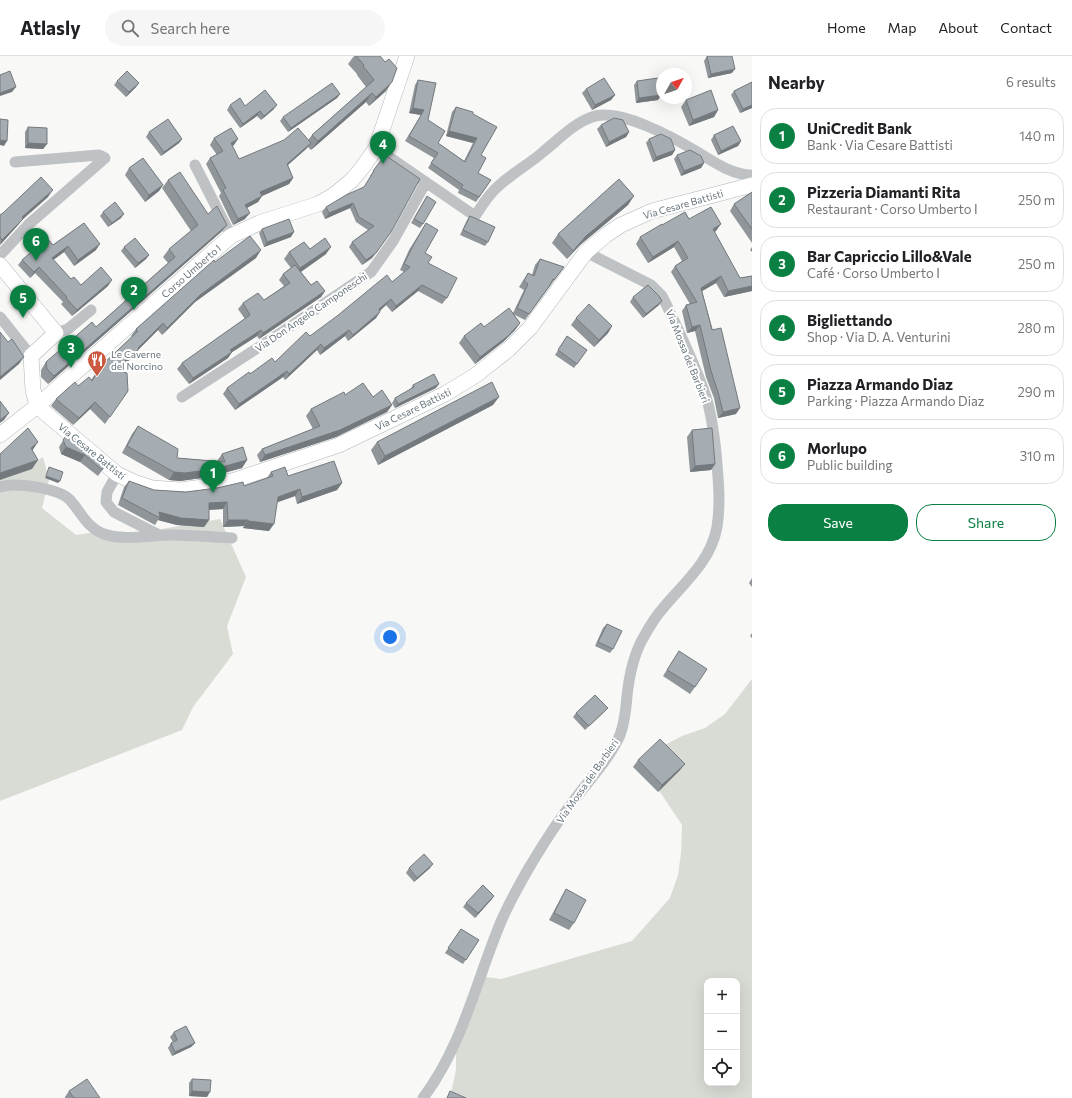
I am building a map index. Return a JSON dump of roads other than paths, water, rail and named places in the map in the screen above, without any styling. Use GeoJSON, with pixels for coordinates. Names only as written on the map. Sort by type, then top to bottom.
{"type":"FeatureCollection","features":[{"type":"Feature","properties":{"kind":"street","name":"Corso Umberto I"},"geometry":{"type":"LineString","coordinates":[[0,435],[37,406],[231,236],[259,223],[318,204],[345,187],[362,168],[376,148],[407,56]]}},
{"type":"Feature","properties":{"kind":"street"},"geometry":{"type":"LineString","coordinates":[[376,148],[476,216],[489,196],[504,182],[538,157],[575,126],[589,118],[601,115],[616,116],[634,121],[671,138],[716,163],[741,174],[752,175]]}},
{"type":"Feature","properties":{"kind":"street"},"geometry":{"type":"LineString","coordinates":[[0,255],[29,224],[105,158],[99,155],[15,162]]}},
{"type":"Feature","properties":{"kind":"street"},"geometry":{"type":"LineString","coordinates":[[195,165],[231,236]]}},
{"type":"Feature","properties":{"kind":"street","name":"Via Don Angelo Camponeschi"},"geometry":{"type":"LineString","coordinates":[[182,397],[371,272],[393,241],[426,182]]}},
{"type":"Feature","properties":{"kind":"street","name":"Via Cesare Battisti"},"geometry":{"type":"LineString","coordinates":[[37,406],[117,474],[136,483],[152,488],[170,490],[198,488],[235,480],[318,452],[358,436],[445,394],[471,378],[518,341],[530,328],[586,252],[603,237],[621,225],[644,214],[752,185]]}},
{"type":"Feature","properties":{"kind":"street","name":"Via Mossa dei Barbieri"},"geometry":{"type":"LineString","coordinates":[[423,1098],[442,1069],[455,1043],[468,1012],[499,926],[526,874],[564,813],[609,754],[620,734],[626,714],[633,664],[641,642],[661,611],[703,561],[716,530],[719,505],[719,487],[710,411],[700,381],[668,306],[662,296],[651,284],[586,252]]}},
{"type":"Feature","properties":{"kind":"street"},"geometry":{"type":"LineString","coordinates":[[0,265],[56,333]]}},
{"type":"Feature","properties":{"kind":"street"},"geometry":{"type":"LineString","coordinates":[[31,356],[56,333],[68,329],[91,310]]}},
{"type":"Feature","properties":{"kind":"street"},"geometry":{"type":"LineString","coordinates":[[0,317],[31,356],[33,390],[37,406]]}},
{"type":"Feature","properties":{"kind":"street"},"geometry":{"type":"LineString","coordinates":[[117,474],[107,492],[106,502],[114,512],[160,535]]}},
{"type":"Feature","properties":{"kind":"street"},"geometry":{"type":"LineString","coordinates":[[0,487],[25,485],[60,493],[70,500],[91,527],[100,532],[117,537],[160,535],[232,538]]}},
{"type":"Feature","properties":{"kind":"place","name":"Bigliettando"},"geometry":{"type":"Point","coordinates":[383,164]}},
{"type":"Feature","properties":{"kind":"place","name":"Morlupo"},"geometry":{"type":"Point","coordinates":[36,261]}},
{"type":"Feature","properties":{"kind":"place","name":"Pizzeria Diamanti Rita"},"geometry":{"type":"Point","coordinates":[134,310]}},
{"type":"Feature","properties":{"kind":"place","name":"Piazza Armando Diaz"},"geometry":{"type":"Point","coordinates":[23,318]}},
{"type":"Feature","properties":{"kind":"place","name":"Bar Capriccio Lillo&Vale"},"geometry":{"type":"Point","coordinates":[71,368]}},
{"type":"Feature","properties":{"kind":"place","name":"Le Caverne del Norcino"},"geometry":{"type":"Point","coordinates":[97,377]}},
{"type":"Feature","properties":{"kind":"place","name":"UniCredit Bank"},"geometry":{"type":"Point","coordinates":[213,493]}}]}
